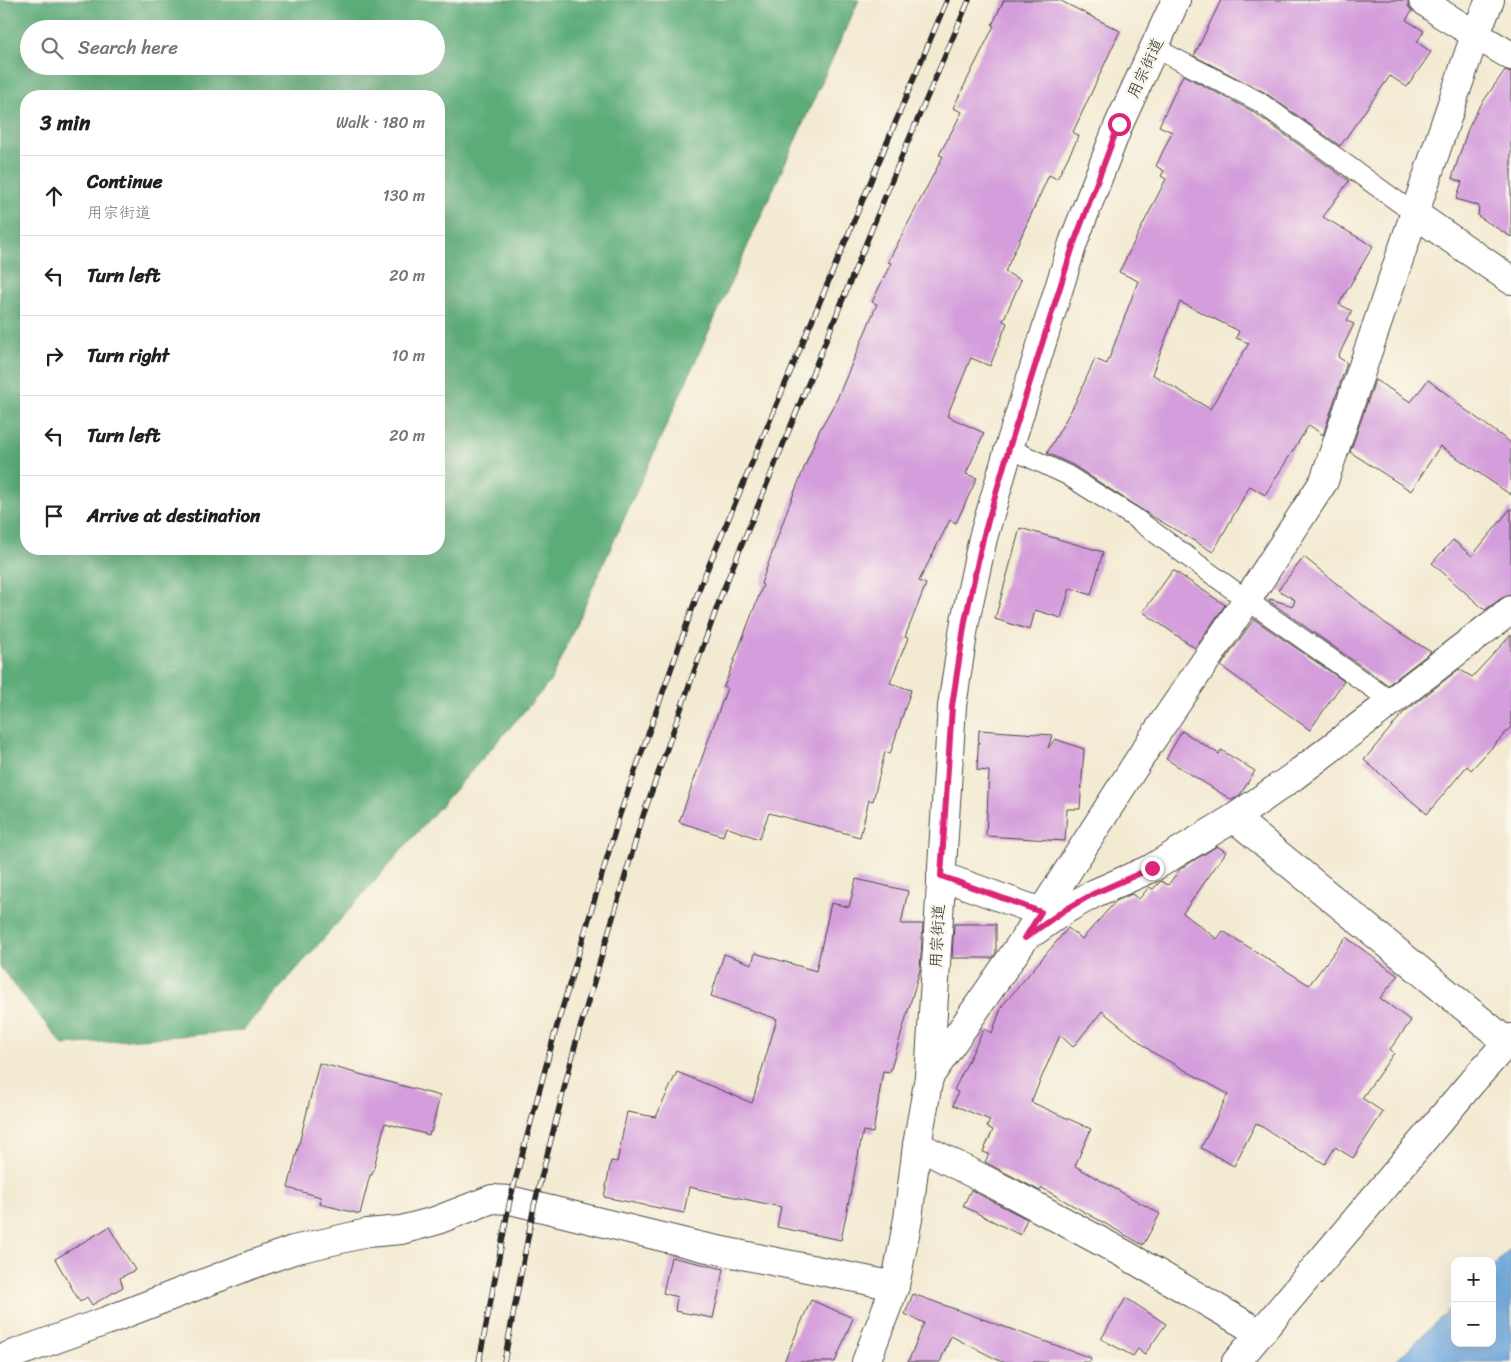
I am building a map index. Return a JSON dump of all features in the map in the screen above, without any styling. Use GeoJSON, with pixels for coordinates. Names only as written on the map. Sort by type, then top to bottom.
{"type":"FeatureCollection","features":[{"type":"Feature","properties":{"kind":"street","name":"用宗街道"},"geometry":{"type":"LineString","coordinates":[[866,1362],[895,1286],[908,1219],[917,1145],[929,1077],[952,706],[965,621],[983,538],[1009,448],[1074,243],[1119,124],[1176,0]]}},
{"type":"Feature","properties":{"kind":"street"},"geometry":{"type":"LineString","coordinates":[[1423,0],[1475,35],[1511,56]]}},
{"type":"Feature","properties":{"kind":"street"},"geometry":{"type":"LineString","coordinates":[[929,1077],[1025,938],[1149,744],[1247,600],[1324,481],[1475,35],[1490,0]]}},
{"type":"Feature","properties":{"kind":"street"},"geometry":{"type":"LineString","coordinates":[[1415,214],[1511,280]]}},
{"type":"Feature","properties":{"kind":"street"},"geometry":{"type":"LineString","coordinates":[[1025,938],[1063,911],[1093,894],[1152,868],[1234,818],[1293,777],[1511,610]]}},
{"type":"Feature","properties":{"kind":"street"},"geometry":{"type":"LineString","coordinates":[[1234,818],[1509,1040],[1236,1362]]}},
{"type":"Feature","properties":{"kind":"street"},"geometry":{"type":"LineString","coordinates":[[941,876],[1041,912]]}},
{"type":"Feature","properties":{"kind":"street"},"geometry":{"type":"LineString","coordinates":[[917,1145],[1014,1194],[1126,1255],[1260,1333]]}},
{"type":"Feature","properties":{"kind":"street"},"geometry":{"type":"LineString","coordinates":[[0,1359],[293,1250],[367,1233],[401,1230],[435,1221],[492,1199],[510,1200],[703,1247],[895,1286]]}},
{"type":"Feature","properties":{"kind":"lane"},"geometry":{"type":"LineString","coordinates":[[1154,48],[1258,101],[1415,214]]}},
{"type":"Feature","properties":{"kind":"lane"},"geometry":{"type":"LineString","coordinates":[[1009,448],[1067,475],[1132,516],[1247,600],[1391,701]]}},
{"type":"Feature","properties":{"kind":"green space"},"geometry":{"type":"Polygon","coordinates":[[[0,0],[859,0],[550,682],[242,1031],[63,1045],[0,967],[0,0]]]}},
{"type":"Feature","properties":{"kind":"water"},"geometry":{"type":"Polygon","coordinates":[[[1511,1248],[1511,1362],[1395,1362],[1451,1308],[1451,1347],[1496,1347],[1496,1263],[1511,1248]]]}},
{"type":"Feature","properties":{"kind":"building"},"geometry":{"type":"Polygon","coordinates":[[[1004,0],[1059,0],[1120,31],[1073,132],[1079,136],[1057,179],[1049,175],[1005,272],[1021,280],[1003,321],[1007,323],[990,366],[971,358],[947,416],[984,433],[966,474],[977,478],[956,523],[950,520],[919,581],[926,584],[905,637],[908,638],[890,683],[911,690],[890,754],[885,752],[873,801],[869,800],[860,837],[769,813],[759,839],[726,827],[723,836],[679,822],[727,688],[724,687],[763,585],[761,584],[788,508],[819,431],[837,399],[877,304],[872,302],[891,263],[888,262],[943,156],[939,155],[962,112],[953,108],[994,26],[992,25],[1004,0]]]}},
{"type":"Feature","properties":{"kind":"building"},"geometry":{"type":"Polygon","coordinates":[[[1221,0],[1408,0],[1408,6],[1412,11],[1406,20],[1424,31],[1417,42],[1431,52],[1407,87],[1390,76],[1340,146],[1264,92],[1194,56],[1221,0]]]}},
{"type":"Feature","properties":{"kind":"building"},"geometry":{"type":"Polygon","coordinates":[[[1505,70],[1511,72],[1511,237],[1478,216],[1479,206],[1456,199],[1462,182],[1452,178],[1468,129],[1478,109],[1505,70]]]}},
{"type":"Feature","properties":{"kind":"building"},"geometry":{"type":"Polygon","coordinates":[[[1183,75],[1252,111],[1349,181],[1323,217],[1373,246],[1339,304],[1352,311],[1347,321],[1354,324],[1338,357],[1347,363],[1323,435],[1309,425],[1265,495],[1250,486],[1213,552],[1145,512],[1073,465],[1047,453],[1074,405],[1095,359],[1107,364],[1138,281],[1119,272],[1166,179],[1161,176],[1164,171],[1156,166],[1172,132],[1159,126],[1183,75]],[[1180,302],[1152,374],[1210,409],[1249,343],[1236,338],[1239,331],[1180,302]]]}},
{"type":"Feature","properties":{"kind":"building"},"geometry":{"type":"Polygon","coordinates":[[[1375,380],[1411,402],[1428,380],[1511,443],[1511,495],[1440,446],[1411,491],[1350,452],[1375,380]]]}},
{"type":"Feature","properties":{"kind":"building"},"geometry":{"type":"Polygon","coordinates":[[[1511,508],[1511,595],[1502,598],[1485,610],[1432,563],[1453,540],[1472,556],[1511,508]]]}},
{"type":"Feature","properties":{"kind":"building"},"geometry":{"type":"Polygon","coordinates":[[[1020,528],[1103,552],[1091,595],[1070,588],[1061,618],[1035,610],[1030,630],[995,619],[1020,528]]]}},
{"type":"Feature","properties":{"kind":"building"},"geometry":{"type":"Polygon","coordinates":[[[1304,557],[1385,623],[1431,652],[1388,685],[1269,601],[1270,599],[1293,606],[1295,600],[1278,590],[1304,557]]]}},
{"type":"Feature","properties":{"kind":"building"},"geometry":{"type":"Polygon","coordinates":[[[1173,570],[1225,605],[1195,648],[1143,612],[1173,570]]]}},
{"type":"Feature","properties":{"kind":"building"},"geometry":{"type":"Polygon","coordinates":[[[1254,619],[1344,681],[1310,730],[1221,666],[1254,619]]]}},
{"type":"Feature","properties":{"kind":"building"},"geometry":{"type":"Polygon","coordinates":[[[1511,635],[1511,727],[1471,770],[1467,766],[1427,814],[1364,760],[1403,713],[1459,669],[1472,677],[1511,635]]]}},
{"type":"Feature","properties":{"kind":"building"},"geometry":{"type":"Polygon","coordinates":[[[979,730],[1052,735],[1048,748],[1055,739],[1084,749],[1080,809],[1067,809],[1065,841],[986,836],[989,771],[977,770],[979,730]]]}},
{"type":"Feature","properties":{"kind":"building"},"geometry":{"type":"Polygon","coordinates":[[[1182,731],[1219,754],[1221,750],[1255,771],[1240,795],[1232,800],[1166,759],[1182,731]]]}},
{"type":"Feature","properties":{"kind":"building"},"geometry":{"type":"Polygon","coordinates":[[[1217,846],[1226,852],[1183,913],[1217,939],[1223,931],[1309,985],[1346,937],[1398,976],[1380,998],[1411,1021],[1390,1049],[1394,1053],[1362,1098],[1383,1112],[1353,1158],[1335,1147],[1325,1164],[1256,1123],[1234,1166],[1201,1148],[1228,1094],[1152,1052],[1102,1011],[1073,1047],[1060,1035],[1031,1102],[1091,1129],[1075,1166],[1160,1214],[1143,1245],[1042,1188],[1040,1191],[985,1162],[989,1154],[983,1152],[993,1130],[987,1127],[990,1120],[953,1105],[958,1092],[954,1090],[984,1029],[992,1033],[1002,1006],[1068,928],[1082,939],[1116,901],[1132,894],[1139,899],[1149,887],[1153,889],[1161,881],[1168,885],[1180,869],[1217,846]]]}},
{"type":"Feature","properties":{"kind":"building"},"geometry":{"type":"Polygon","coordinates":[[[856,879],[908,891],[901,924],[923,924],[920,970],[890,1072],[883,1071],[873,1133],[863,1131],[841,1240],[777,1227],[781,1207],[689,1187],[684,1213],[604,1197],[611,1161],[617,1162],[627,1112],[656,1117],[677,1072],[752,1103],[777,1019],[711,996],[724,954],[752,964],[755,953],[816,971],[831,903],[849,907],[856,879]]]}},
{"type":"Feature","properties":{"kind":"building"},"geometry":{"type":"Polygon","coordinates":[[[954,924],[996,924],[996,953],[992,958],[952,958],[954,924]]]}},
{"type":"Feature","properties":{"kind":"building"},"geometry":{"type":"Polygon","coordinates":[[[319,1063],[440,1096],[429,1135],[385,1123],[360,1214],[320,1204],[321,1197],[288,1188],[319,1063]]]}},
{"type":"Feature","properties":{"kind":"building"},"geometry":{"type":"Polygon","coordinates":[[[971,1190],[1027,1219],[1020,1235],[963,1206],[971,1190]]]}},
{"type":"Feature","properties":{"kind":"building"},"geometry":{"type":"Polygon","coordinates":[[[109,1227],[135,1270],[120,1278],[123,1287],[92,1305],[87,1297],[80,1302],[55,1259],[109,1227]]]}},
{"type":"Feature","properties":{"kind":"building"},"geometry":{"type":"Polygon","coordinates":[[[671,1257],[724,1269],[713,1318],[675,1311],[677,1297],[663,1293],[671,1257]]]}},
{"type":"Feature","properties":{"kind":"building"},"geometry":{"type":"Polygon","coordinates":[[[913,1294],[1091,1358],[1090,1362],[1002,1362],[951,1336],[940,1362],[908,1362],[924,1323],[905,1314],[913,1294]]]}},
{"type":"Feature","properties":{"kind":"building"},"geometry":{"type":"Polygon","coordinates":[[[1126,1298],[1166,1324],[1145,1354],[1138,1349],[1133,1356],[1101,1339],[1126,1298]]]}},
{"type":"Feature","properties":{"kind":"building"},"geometry":{"type":"Polygon","coordinates":[[[811,1300],[853,1318],[835,1362],[784,1362],[811,1300]]]}},
{"type":"Feature","properties":{"kind":"railway"},"geometry":{"type":"LineString","coordinates":[[479,1362],[510,1200],[554,1036],[620,814],[701,584],[947,0]]}},
{"type":"Feature","properties":{"kind":"railway"},"geometry":{"type":"LineString","coordinates":[[504,1362],[534,1206],[576,1042],[643,816],[722,593],[901,158],[969,0]]}},
{"type":"Feature","properties":{"kind":"route"},"geometry":{"type":"LineString","coordinates":[[1119,124],[1074,243],[1009,448],[983,538],[965,621],[952,706],[941,876],[1041,912],[1025,938],[1063,911],[1093,894],[1152,868]]}}]}
